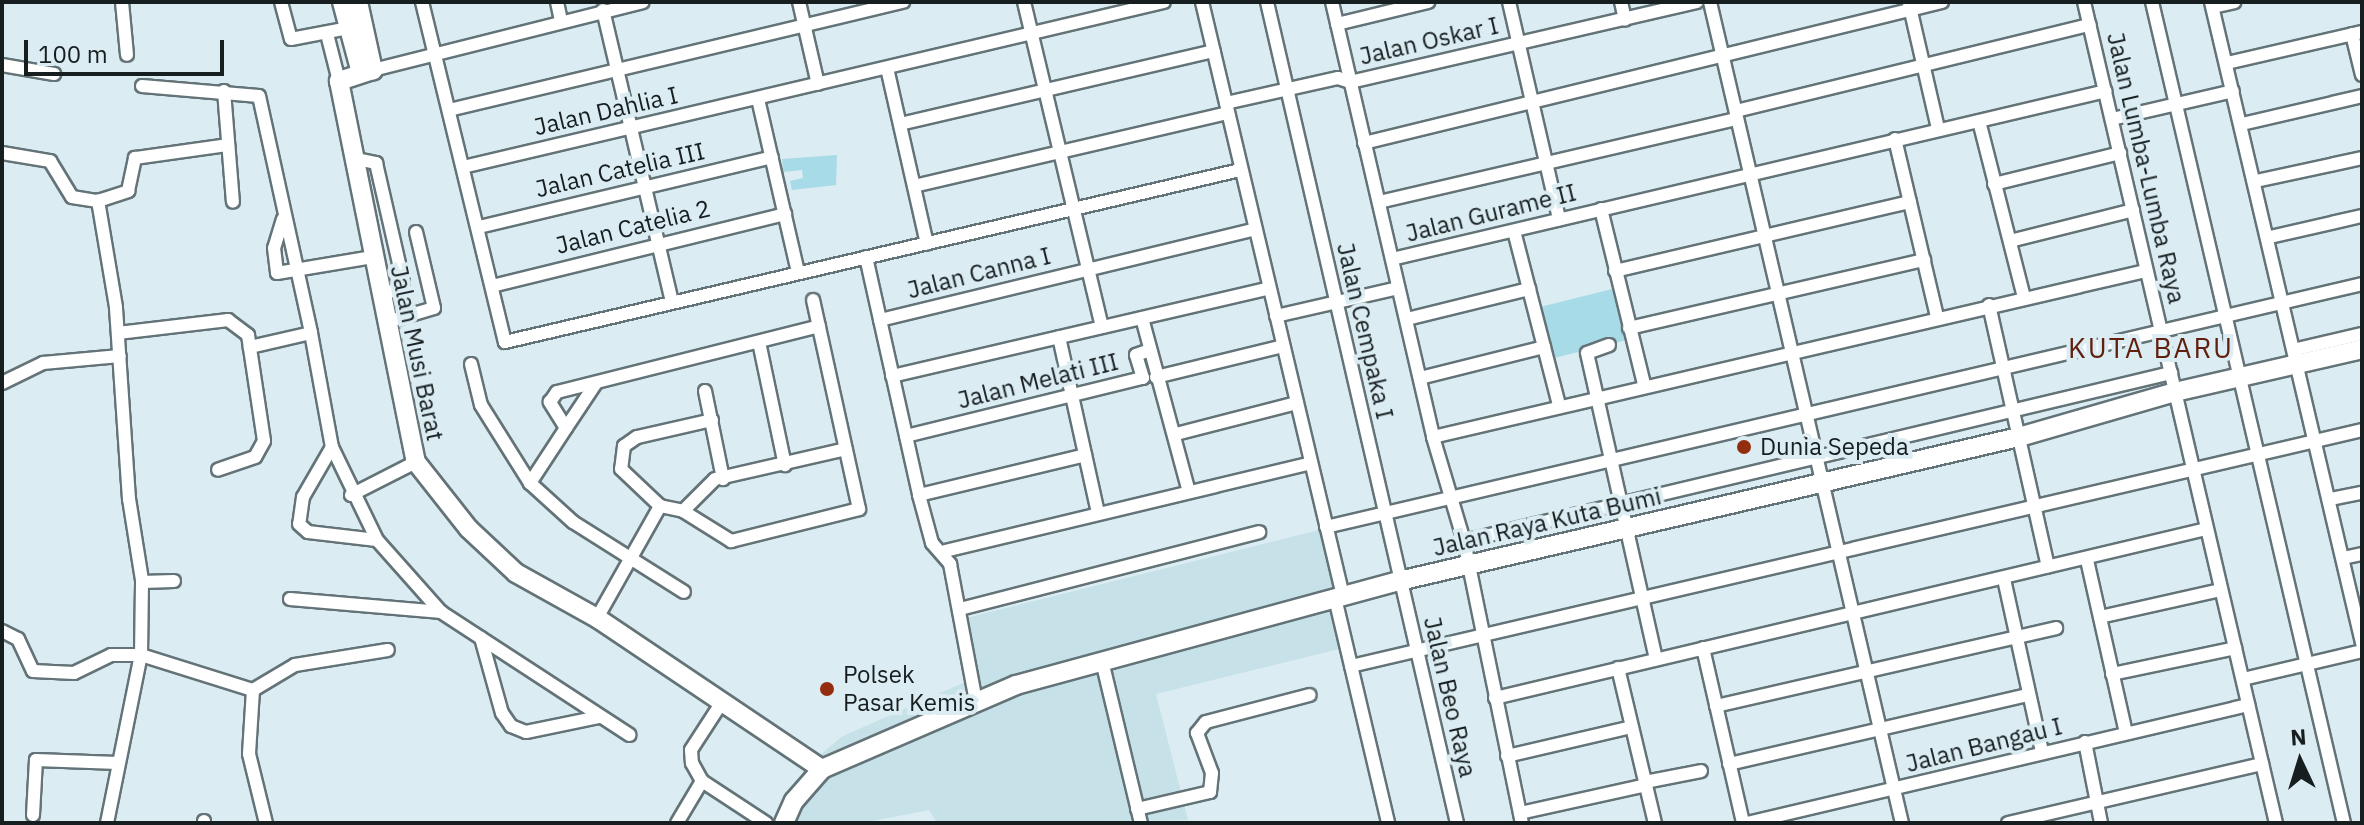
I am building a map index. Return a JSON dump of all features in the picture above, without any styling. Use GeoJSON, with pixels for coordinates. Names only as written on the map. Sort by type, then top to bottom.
{"type":"FeatureCollection","features":[{"type":"Feature","properties":{"kind":"street"},"geometry":{"type":"LineString","coordinates":[[122,2],[127,55]]}},
{"type":"Feature","properties":{"kind":"street"},"geometry":{"type":"LineString","coordinates":[[281,2],[291,39],[348,28]]}},
{"type":"Feature","properties":{"kind":"street"},"geometry":{"type":"LineString","coordinates":[[342,2],[348,28],[367,71]]}},
{"type":"Feature","properties":{"kind":"street"},"geometry":{"type":"LineString","coordinates":[[358,2],[367,71]]}},
{"type":"Feature","properties":{"kind":"street"},"geometry":{"type":"LineString","coordinates":[[422,2],[438,54],[505,342],[1240,170]]}},
{"type":"Feature","properties":{"kind":"street"},"geometry":{"type":"LineString","coordinates":[[557,2],[561,21]]}},
{"type":"Feature","properties":{"kind":"street"},"geometry":{"type":"LineString","coordinates":[[327,34],[339,81],[367,71],[643,2]]}},
{"type":"Feature","properties":{"kind":"street"},"geometry":{"type":"LineString","coordinates":[[799,2],[818,84]]}},
{"type":"Feature","properties":{"kind":"street"},"geometry":{"type":"LineString","coordinates":[[449,110],[903,2]]}},
{"type":"Feature","properties":{"kind":"street"},"geometry":{"type":"LineString","coordinates":[[1024,2],[1102,327]]}},
{"type":"Feature","properties":{"kind":"street","name":"Jalan Dahlia I"},"geometry":{"type":"LineString","coordinates":[[463,167],[1164,2]]}},
{"type":"Feature","properties":{"kind":"street"},"geometry":{"type":"LineString","coordinates":[[1202,2],[1326,527],[1351,666],[1388,823]]}},
{"type":"Feature","properties":{"kind":"street","name":"Jalan Cempaka I"},"geometry":{"type":"LineString","coordinates":[[1267,2],[1399,581]]}},
{"type":"Feature","properties":{"kind":"street"},"geometry":{"type":"LineString","coordinates":[[1332,2],[1433,437],[1464,541],[1521,818],[1701,771]]}},
{"type":"Feature","properties":{"kind":"street"},"geometry":{"type":"LineString","coordinates":[[1337,24],[1428,2]]}},
{"type":"Feature","properties":{"kind":"street"},"geometry":{"type":"LineString","coordinates":[[1509,2],[1559,219]]}},
{"type":"Feature","properties":{"kind":"street"},"geometry":{"type":"LineString","coordinates":[[1621,2],[1625,20]]}},
{"type":"Feature","properties":{"kind":"street","name":"Jalan Oskar I"},"geometry":{"type":"LineString","coordinates":[[914,186],[1059,152],[1338,78],[1350,82],[1697,2]]}},
{"type":"Feature","properties":{"kind":"street"},"geometry":{"type":"LineString","coordinates":[[1710,2],[1902,823]]}},
{"type":"Feature","properties":{"kind":"street"},"geometry":{"type":"LineString","coordinates":[[1364,143],[1723,59],[1910,6],[1942,2]]}},
{"type":"Feature","properties":{"kind":"street","name":"Jalan Lumba-Lumba Raya"},"geometry":{"type":"LineString","coordinates":[[2084,2],[2276,823]]}},
{"type":"Feature","properties":{"kind":"street"},"geometry":{"type":"LineString","coordinates":[[2152,2],[2344,823]]}},
{"type":"Feature","properties":{"kind":"street"},"geometry":{"type":"LineString","coordinates":[[2234,2],[2212,4],[2299,356],[2343,558],[2359,616],[2362,643]]}},
{"type":"Feature","properties":{"kind":"street"},"geometry":{"type":"LineString","coordinates":[[1910,6],[1938,129]]}},
{"type":"Feature","properties":{"kind":"street"},"geometry":{"type":"LineString","coordinates":[[603,10],[672,301]]}},
{"type":"Feature","properties":{"kind":"street"},"geometry":{"type":"LineString","coordinates":[[1379,202],[1736,115],[1923,64],[2090,25]]}},
{"type":"Feature","properties":{"kind":"street"},"geometry":{"type":"LineString","coordinates":[[2227,63],[2357,33],[2362,75]]}},
{"type":"Feature","properties":{"kind":"street"},"geometry":{"type":"LineString","coordinates":[[900,124],[1214,51]]}},
{"type":"Feature","properties":{"kind":"street"},"geometry":{"type":"LineString","coordinates":[[2,65],[54,74]]}},
{"type":"Feature","properties":{"kind":"street"},"geometry":{"type":"LineString","coordinates":[[887,68],[927,244]]}},
{"type":"Feature","properties":{"kind":"street","name":"Jalan Musi Barat"},"geometry":{"type":"LineString","coordinates":[[339,81],[352,158],[416,462],[469,529],[516,573],[597,618],[822,769]]}},
{"type":"Feature","properties":{"kind":"street"},"geometry":{"type":"LineString","coordinates":[[142,86],[259,96],[283,219],[299,272],[332,447],[351,495],[377,540],[441,612],[630,735]]}},
{"type":"Feature","properties":{"kind":"street"},"geometry":{"type":"LineString","coordinates":[[224,91],[233,202]]}},
{"type":"Feature","properties":{"kind":"street","name":"Jalan Gurame II"},"geometry":{"type":"LineString","coordinates":[[1392,259],[2106,91]]}},
{"type":"Feature","properties":{"kind":"street"},"geometry":{"type":"LineString","coordinates":[[2112,119],[2233,91]]}},
{"type":"Feature","properties":{"kind":"street"},"geometry":{"type":"LineString","coordinates":[[2242,124],[2362,96]]}},
{"type":"Feature","properties":{"kind":"street"},"geometry":{"type":"LineString","coordinates":[[758,99],[798,272]]}},
{"type":"Feature","properties":{"kind":"street"},"geometry":{"type":"LineString","coordinates":[[1979,121],[2024,298]]}},
{"type":"Feature","properties":{"kind":"street"},"geometry":{"type":"LineString","coordinates":[[1895,139],[1937,317]]}},
{"type":"Feature","properties":{"kind":"street"},"geometry":{"type":"LineString","coordinates":[[2,153],[50,161],[72,197],[98,201],[128,191],[135,158],[228,145]]}},
{"type":"Feature","properties":{"kind":"street"},"geometry":{"type":"LineString","coordinates":[[1994,184],[2120,153]]}},
{"type":"Feature","properties":{"kind":"street","name":"Jalan Catelia III"},"geometry":{"type":"LineString","coordinates":[[479,227],[772,157]]}},
{"type":"Feature","properties":{"kind":"street"},"geometry":{"type":"LineString","coordinates":[[352,158],[376,163],[403,281],[402,287],[380,296]]}},
{"type":"Feature","properties":{"kind":"street"},"geometry":{"type":"LineString","coordinates":[[2256,181],[2362,158]]}},
{"type":"Feature","properties":{"kind":"street"},"geometry":{"type":"LineString","coordinates":[[98,201],[118,333],[129,499],[142,582],[141,655],[128,739],[118,763],[107,823]]}},
{"type":"Feature","properties":{"kind":"street"},"geometry":{"type":"LineString","coordinates":[[1615,271],[1910,202]]}},
{"type":"Feature","properties":{"kind":"street"},"geometry":{"type":"LineString","coordinates":[[1601,209],[1644,384]]}},
{"type":"Feature","properties":{"kind":"street"},"geometry":{"type":"LineString","coordinates":[[2010,241],[2133,210]]}},
{"type":"Feature","properties":{"kind":"street","name":"Jalan Catelia 2"},"geometry":{"type":"LineString","coordinates":[[492,286],[785,214]]}},
{"type":"Feature","properties":{"kind":"street"},"geometry":{"type":"LineString","coordinates":[[2270,237],[2362,216]]}},
{"type":"Feature","properties":{"kind":"street"},"geometry":{"type":"LineString","coordinates":[[283,219],[273,269],[299,272],[373,257]]}},
{"type":"Feature","properties":{"kind":"street","name":"Jalan Canna I"},"geometry":{"type":"LineString","coordinates":[[880,320],[1255,229]]}},
{"type":"Feature","properties":{"kind":"street"},"geometry":{"type":"LineString","coordinates":[[1514,231],[1559,405]]}},
{"type":"Feature","properties":{"kind":"street"},"geometry":{"type":"LineString","coordinates":[[387,322],[435,304],[416,232]]}},
{"type":"Feature","properties":{"kind":"street"},"geometry":{"type":"LineString","coordinates":[[866,257],[919,495],[932,543],[945,551],[960,609],[976,701]]}},
{"type":"Feature","properties":{"kind":"street"},"geometry":{"type":"LineString","coordinates":[[1629,328],[1924,260]]}},
{"type":"Feature","properties":{"kind":"street"},"geometry":{"type":"LineString","coordinates":[[1433,437],[1792,349],[2145,271]]}},
{"type":"Feature","properties":{"kind":"street"},"geometry":{"type":"LineString","coordinates":[[1326,527],[2362,284]]}},
{"type":"Feature","properties":{"kind":"street"},"geometry":{"type":"LineString","coordinates":[[892,376],[1269,288]]}},
{"type":"Feature","properties":{"kind":"street"},"geometry":{"type":"LineString","coordinates":[[1276,316],[1398,288]]}},
{"type":"Feature","properties":{"kind":"street"},"geometry":{"type":"LineString","coordinates":[[1407,319],[1529,289]]}},
{"type":"Feature","properties":{"kind":"street"},"geometry":{"type":"LineString","coordinates":[[712,420],[624,446],[621,469],[660,506],[683,511],[731,541],[854,511],[859,503],[813,300]]}},
{"type":"Feature","properties":{"kind":"street"},"geometry":{"type":"LineString","coordinates":[[1989,305],[2001,369],[2048,566]]}},
{"type":"Feature","properties":{"kind":"street"},"geometry":{"type":"LineString","coordinates":[[1142,318],[1156,377],[1176,434],[1189,492]]}},
{"type":"Feature","properties":{"kind":"street"},"geometry":{"type":"LineString","coordinates":[[118,333],[228,320],[248,335],[264,441],[255,457],[218,470]]}},
{"type":"Feature","properties":{"kind":"street"},"geometry":{"type":"LineString","coordinates":[[566,428],[551,396],[819,326]]}},
{"type":"Feature","properties":{"kind":"street"},"geometry":{"type":"LineString","coordinates":[[250,347],[311,333]]}},
{"type":"Feature","properties":{"kind":"street"},"geometry":{"type":"LineString","coordinates":[[2299,356],[2362,334]]}},
{"type":"Feature","properties":{"kind":"street"},"geometry":{"type":"LineString","coordinates":[[1059,337],[1098,513]]}},
{"type":"Feature","properties":{"kind":"street"},"geometry":{"type":"LineString","coordinates":[[759,342],[785,465]]}},
{"type":"Feature","properties":{"kind":"street"},"geometry":{"type":"LineString","coordinates":[[1609,345],[1587,352],[1656,659]]}},
{"type":"Feature","properties":{"kind":"street"},"geometry":{"type":"LineString","coordinates":[[1156,377],[1283,346]]}},
{"type":"Feature","properties":{"kind":"street"},"geometry":{"type":"LineString","coordinates":[[1420,378],[1544,347]]}},
{"type":"Feature","properties":{"kind":"street","name":"Jalan Raya Kuta Bumi"},"geometry":{"type":"LineString","coordinates":[[784,823],[794,801],[822,769],[976,701],[1102,661],[1399,581],[2019,437],[2240,376],[2299,356],[2362,349]]}},
{"type":"Feature","properties":{"kind":"street","name":"Jalan Melati III"},"geometry":{"type":"LineString","coordinates":[[906,436],[1143,378],[1136,355],[1150,350]]}},
{"type":"Feature","properties":{"kind":"street"},"geometry":{"type":"LineString","coordinates":[[2,383],[43,363],[120,356]]}},
{"type":"Feature","properties":{"kind":"street"},"geometry":{"type":"LineString","coordinates":[[471,364],[481,405],[530,483],[573,522],[684,592]]}},
{"type":"Feature","properties":{"kind":"street"},"geometry":{"type":"LineString","coordinates":[[1464,541],[1621,501],[1818,458],[2171,373]]}},
{"type":"Feature","properties":{"kind":"street"},"geometry":{"type":"LineString","coordinates":[[530,483],[596,383]]}},
{"type":"Feature","properties":{"kind":"street"},"geometry":{"type":"LineString","coordinates":[[705,391],[723,479]]}},
{"type":"Feature","properties":{"kind":"street"},"geometry":{"type":"LineString","coordinates":[[1176,434],[1297,403]]}},
{"type":"Feature","properties":{"kind":"street"},"geometry":{"type":"LineString","coordinates":[[1351,666],[2362,430]]}},
{"type":"Feature","properties":{"kind":"street"},"geometry":{"type":"LineString","coordinates":[[332,447],[303,497],[299,524],[308,532],[377,540]]}},
{"type":"Feature","properties":{"kind":"street"},"geometry":{"type":"LineString","coordinates":[[683,511],[712,481],[846,449]]}},
{"type":"Feature","properties":{"kind":"street"},"geometry":{"type":"LineString","coordinates":[[919,495],[1085,455]]}},
{"type":"Feature","properties":{"kind":"street"},"geometry":{"type":"LineString","coordinates":[[351,495],[416,462]]}},
{"type":"Feature","properties":{"kind":"street"},"geometry":{"type":"LineString","coordinates":[[945,551],[1311,463]]}},
{"type":"Feature","properties":{"kind":"street"},"geometry":{"type":"LineString","coordinates":[[2330,499],[2362,493]]}},
{"type":"Feature","properties":{"kind":"street"},"geometry":{"type":"LineString","coordinates":[[597,618],[660,506]]}},
{"type":"Feature","properties":{"kind":"street"},"geometry":{"type":"LineString","coordinates":[[1495,698],[1852,612],[2004,579],[2048,566],[2087,560],[2206,529]]}},
{"type":"Feature","properties":{"kind":"street"},"geometry":{"type":"LineString","coordinates":[[960,609],[1259,532]]}},
{"type":"Feature","properties":{"kind":"street"},"geometry":{"type":"LineString","coordinates":[[2343,558],[2362,554]]}},
{"type":"Feature","properties":{"kind":"street"},"geometry":{"type":"LineString","coordinates":[[2087,560],[2126,733]]}},
{"type":"Feature","properties":{"kind":"street"},"geometry":{"type":"LineString","coordinates":[[2004,579],[2042,752]]}},
{"type":"Feature","properties":{"kind":"street"},"geometry":{"type":"LineString","coordinates":[[142,582],[174,581]]}},
{"type":"Feature","properties":{"kind":"street","name":"Jalan Beo Raya"},"geometry":{"type":"LineString","coordinates":[[1399,581],[1457,823]]}},
{"type":"Feature","properties":{"kind":"street"},"geometry":{"type":"LineString","coordinates":[[2100,617],[2221,590]]}},
{"type":"Feature","properties":{"kind":"street"},"geometry":{"type":"LineString","coordinates":[[290,599],[441,612]]}},
{"type":"Feature","properties":{"kind":"street"},"geometry":{"type":"LineString","coordinates":[[1716,706],[2056,628]]}},
{"type":"Feature","properties":{"kind":"street"},"geometry":{"type":"LineString","coordinates":[[2,631],[18,639],[33,671],[74,673],[111,655],[141,655],[253,690],[295,665],[388,650]]}},
{"type":"Feature","properties":{"kind":"street"},"geometry":{"type":"LineString","coordinates":[[481,638],[502,713],[511,726],[526,732],[599,717]]}},
{"type":"Feature","properties":{"kind":"street"},"geometry":{"type":"LineString","coordinates":[[1703,648],[1745,823]]}},
{"type":"Feature","properties":{"kind":"street"},"geometry":{"type":"LineString","coordinates":[[2112,674],[2235,648]]}},
{"type":"Feature","properties":{"kind":"street"},"geometry":{"type":"LineString","coordinates":[[2243,679],[2362,651]]}},
{"type":"Feature","properties":{"kind":"street"},"geometry":{"type":"LineString","coordinates":[[1102,661],[1141,823]]}},
{"type":"Feature","properties":{"kind":"street"},"geometry":{"type":"LineString","coordinates":[[1618,668],[1655,823]]}},
{"type":"Feature","properties":{"kind":"street"},"geometry":{"type":"LineString","coordinates":[[253,690],[249,754],[266,823]]}},
{"type":"Feature","properties":{"kind":"street"},"geometry":{"type":"LineString","coordinates":[[1137,809],[1210,792],[1212,773],[1197,733],[1206,722],[1310,695]]}},
{"type":"Feature","properties":{"kind":"street"},"geometry":{"type":"LineString","coordinates":[[1729,764],[1881,732],[2029,695]]}},
{"type":"Feature","properties":{"kind":"street"},"geometry":{"type":"LineString","coordinates":[[722,702],[691,750],[702,781],[766,823]]}},
{"type":"Feature","properties":{"kind":"street","name":"Jalan Bangau I"},"geometry":{"type":"LineString","coordinates":[[1745,823],[2248,705]]}},
{"type":"Feature","properties":{"kind":"street"},"geometry":{"type":"LineString","coordinates":[[1507,756],[1632,727]]}},
{"type":"Feature","properties":{"kind":"street"},"geometry":{"type":"LineString","coordinates":[[2085,742],[2101,823]]}},
{"type":"Feature","properties":{"kind":"street"},"geometry":{"type":"LineString","coordinates":[[33,815],[36,760],[118,763]]}},
{"type":"Feature","properties":{"kind":"street"},"geometry":{"type":"LineString","coordinates":[[2008,823],[2262,764]]}},
{"type":"Feature","properties":{"kind":"street"},"geometry":{"type":"LineString","coordinates":[[677,823],[702,781]]}},
{"type":"Feature","properties":{"kind":"shaded area"},"geometry":{"type":"Polygon","coordinates":[[[837,155],[836,185],[792,190],[790,181],[803,178],[802,170],[783,172],[782,159],[837,155]]]}},
{"type":"Feature","properties":{"kind":"shaded area"},"geometry":{"type":"Polygon","coordinates":[[[1612,289],[1625,340],[1555,358],[1542,306],[1612,289]]]}},
{"type":"Feature","properties":{"kind":"shaded area"},"geometry":{"type":"Polygon","coordinates":[[[1319,530],[1347,647],[1156,694],[1188,820],[937,823],[929,810],[863,823],[787,823],[803,770],[841,737],[972,679],[962,619],[1319,530]]]}},
{"type":"Feature","properties":{"kind":"place","name":"Dunia Sepeda"},"geometry":{"type":"Point","coordinates":[1744,447]}},
{"type":"Feature","properties":{"kind":"place","name":"Polsek Pasar Kemis"},"geometry":{"type":"Point","coordinates":[827,689]}},
{"type":"Feature","properties":{"kind":"district","name":"KUTA BARU"},"geometry":{"type":"Point","coordinates":[2151,348]}}]}
